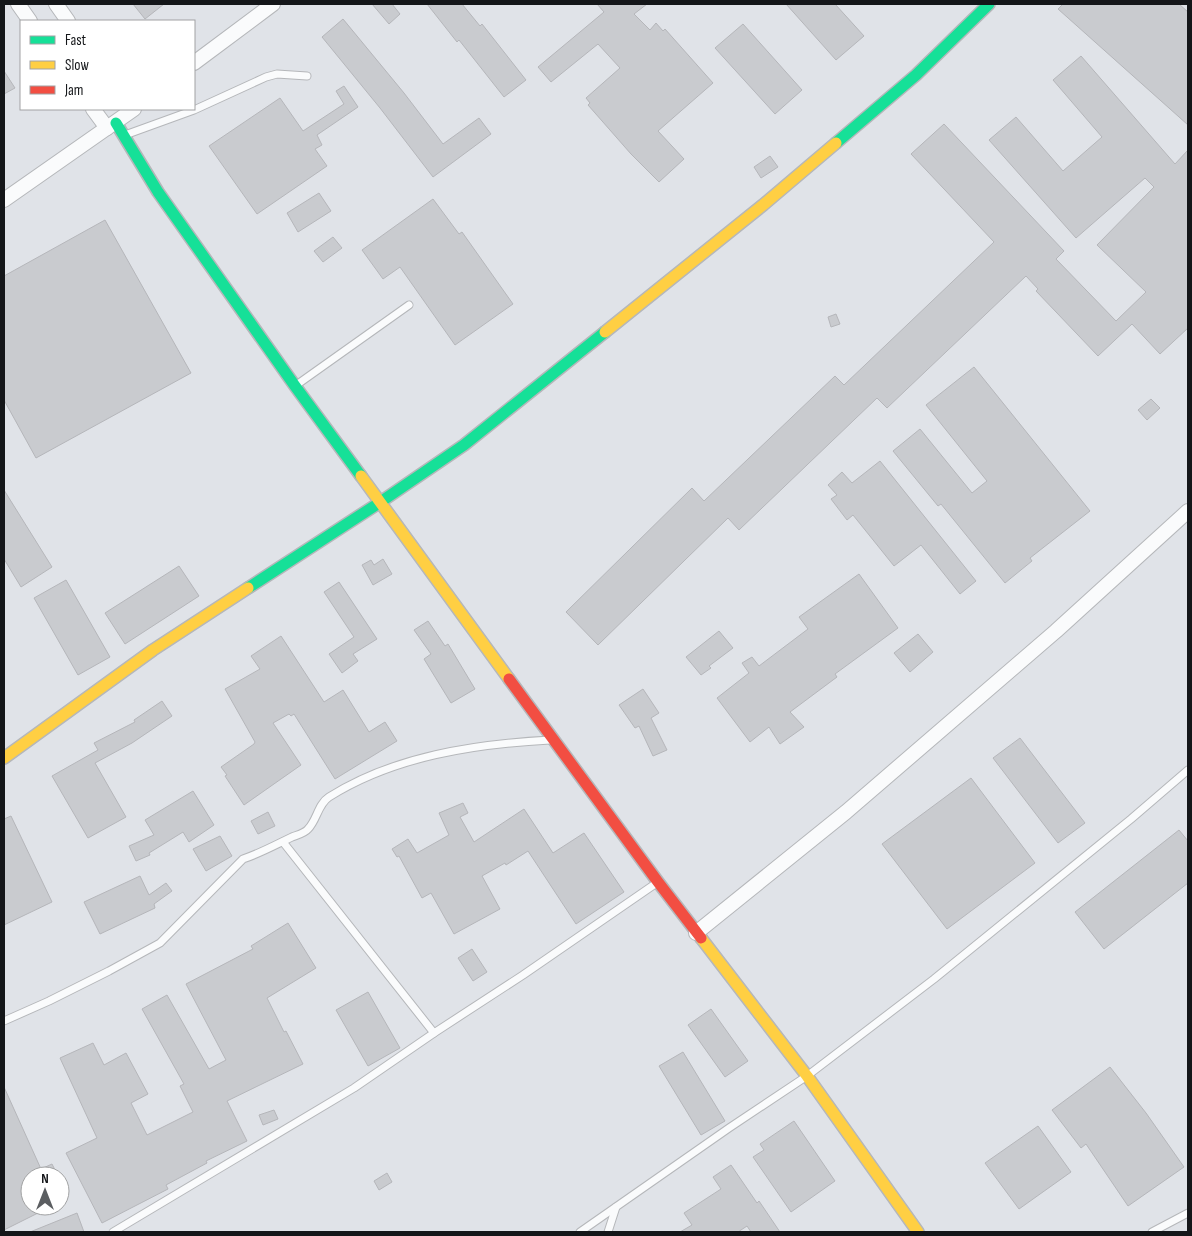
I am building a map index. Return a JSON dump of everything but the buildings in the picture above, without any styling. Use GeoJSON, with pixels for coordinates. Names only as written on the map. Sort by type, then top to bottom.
{"type":"FeatureCollection","features":[{"type":"Feature","properties":{"kind":"street"},"geometry":{"type":"LineString","coordinates":[[18,4],[29,20]]}},
{"type":"Feature","properties":{"kind":"street"},"geometry":{"type":"LineString","coordinates":[[56,4],[67,20]]}},
{"type":"Feature","properties":{"kind":"street"},"geometry":{"type":"LineString","coordinates":[[4,758],[153,650],[379,503],[464,445],[763,205],[916,75],[989,4]]}},
{"type":"Feature","properties":{"kind":"street"},"geometry":{"type":"LineString","coordinates":[[195,62],[267,6]]}},
{"type":"Feature","properties":{"kind":"street"},"geometry":{"type":"LineString","coordinates":[[94,110],[124,135],[158,192],[379,503],[696,933],[807,1076],[918,1232]]}},
{"type":"Feature","properties":{"kind":"street"},"geometry":{"type":"LineString","coordinates":[[4,200],[112,126],[131,110]]}},
{"type":"Feature","properties":{"kind":"street"},"geometry":{"type":"LineString","coordinates":[[696,933],[853,805],[1056,631],[1188,511]]}},
{"type":"Feature","properties":{"kind":"lane"},"geometry":{"type":"LineString","coordinates":[[195,110],[266,77],[277,74],[307,76]]}},
{"type":"Feature","properties":{"kind":"lane"},"geometry":{"type":"LineString","coordinates":[[124,135],[194,110]]}},
{"type":"Feature","properties":{"kind":"lane"},"geometry":{"type":"LineString","coordinates":[[295,386],[408,305]]}},
{"type":"Feature","properties":{"kind":"lane"},"geometry":{"type":"LineString","coordinates":[[4,1021],[109,971],[160,943],[243,859],[262,853],[308,829],[326,800],[350,784],[410,761],[440,754],[499,743],[554,740]]}},
{"type":"Feature","properties":{"kind":"lane"},"geometry":{"type":"LineString","coordinates":[[580,1232],[807,1076],[934,978],[1124,825],[1188,770]]}},
{"type":"Feature","properties":{"kind":"lane"},"geometry":{"type":"LineString","coordinates":[[283,842],[434,1033]]}},
{"type":"Feature","properties":{"kind":"lane"},"geometry":{"type":"LineString","coordinates":[[113,1232],[354,1088],[434,1033],[523,976],[658,882]]}},
{"type":"Feature","properties":{"kind":"lane"},"geometry":{"type":"LineString","coordinates":[[608,1232],[616,1207]]}},
{"type":"Feature","properties":{"kind":"lane"},"geometry":{"type":"LineString","coordinates":[[1152,1232],[1188,1213]]}},
{"type":"Feature","properties":{"kind":"traffic: fast"},"geometry":{"type":"LineString","coordinates":[[836,143],[916,75],[989,4]]}},
{"type":"Feature","properties":{"kind":"traffic: fast"},"geometry":{"type":"LineString","coordinates":[[116,123],[158,192],[361,476]]}},
{"type":"Feature","properties":{"kind":"traffic: fast"},"geometry":{"type":"LineString","coordinates":[[248,588],[464,445],[605,332]]}},
{"type":"Feature","properties":{"kind":"traffic: slow"},"geometry":{"type":"LineString","coordinates":[[605,332],[763,205],[836,143]]}},
{"type":"Feature","properties":{"kind":"traffic: slow"},"geometry":{"type":"LineString","coordinates":[[361,476],[509,679]]}},
{"type":"Feature","properties":{"kind":"traffic: slow"},"geometry":{"type":"LineString","coordinates":[[4,758],[153,650],[248,588]]}},
{"type":"Feature","properties":{"kind":"traffic: slow"},"geometry":{"type":"LineString","coordinates":[[701,938],[807,1076],[918,1232]]}},
{"type":"Feature","properties":{"kind":"traffic: jam"},"geometry":{"type":"LineString","coordinates":[[509,679],[701,938]]}}]}
